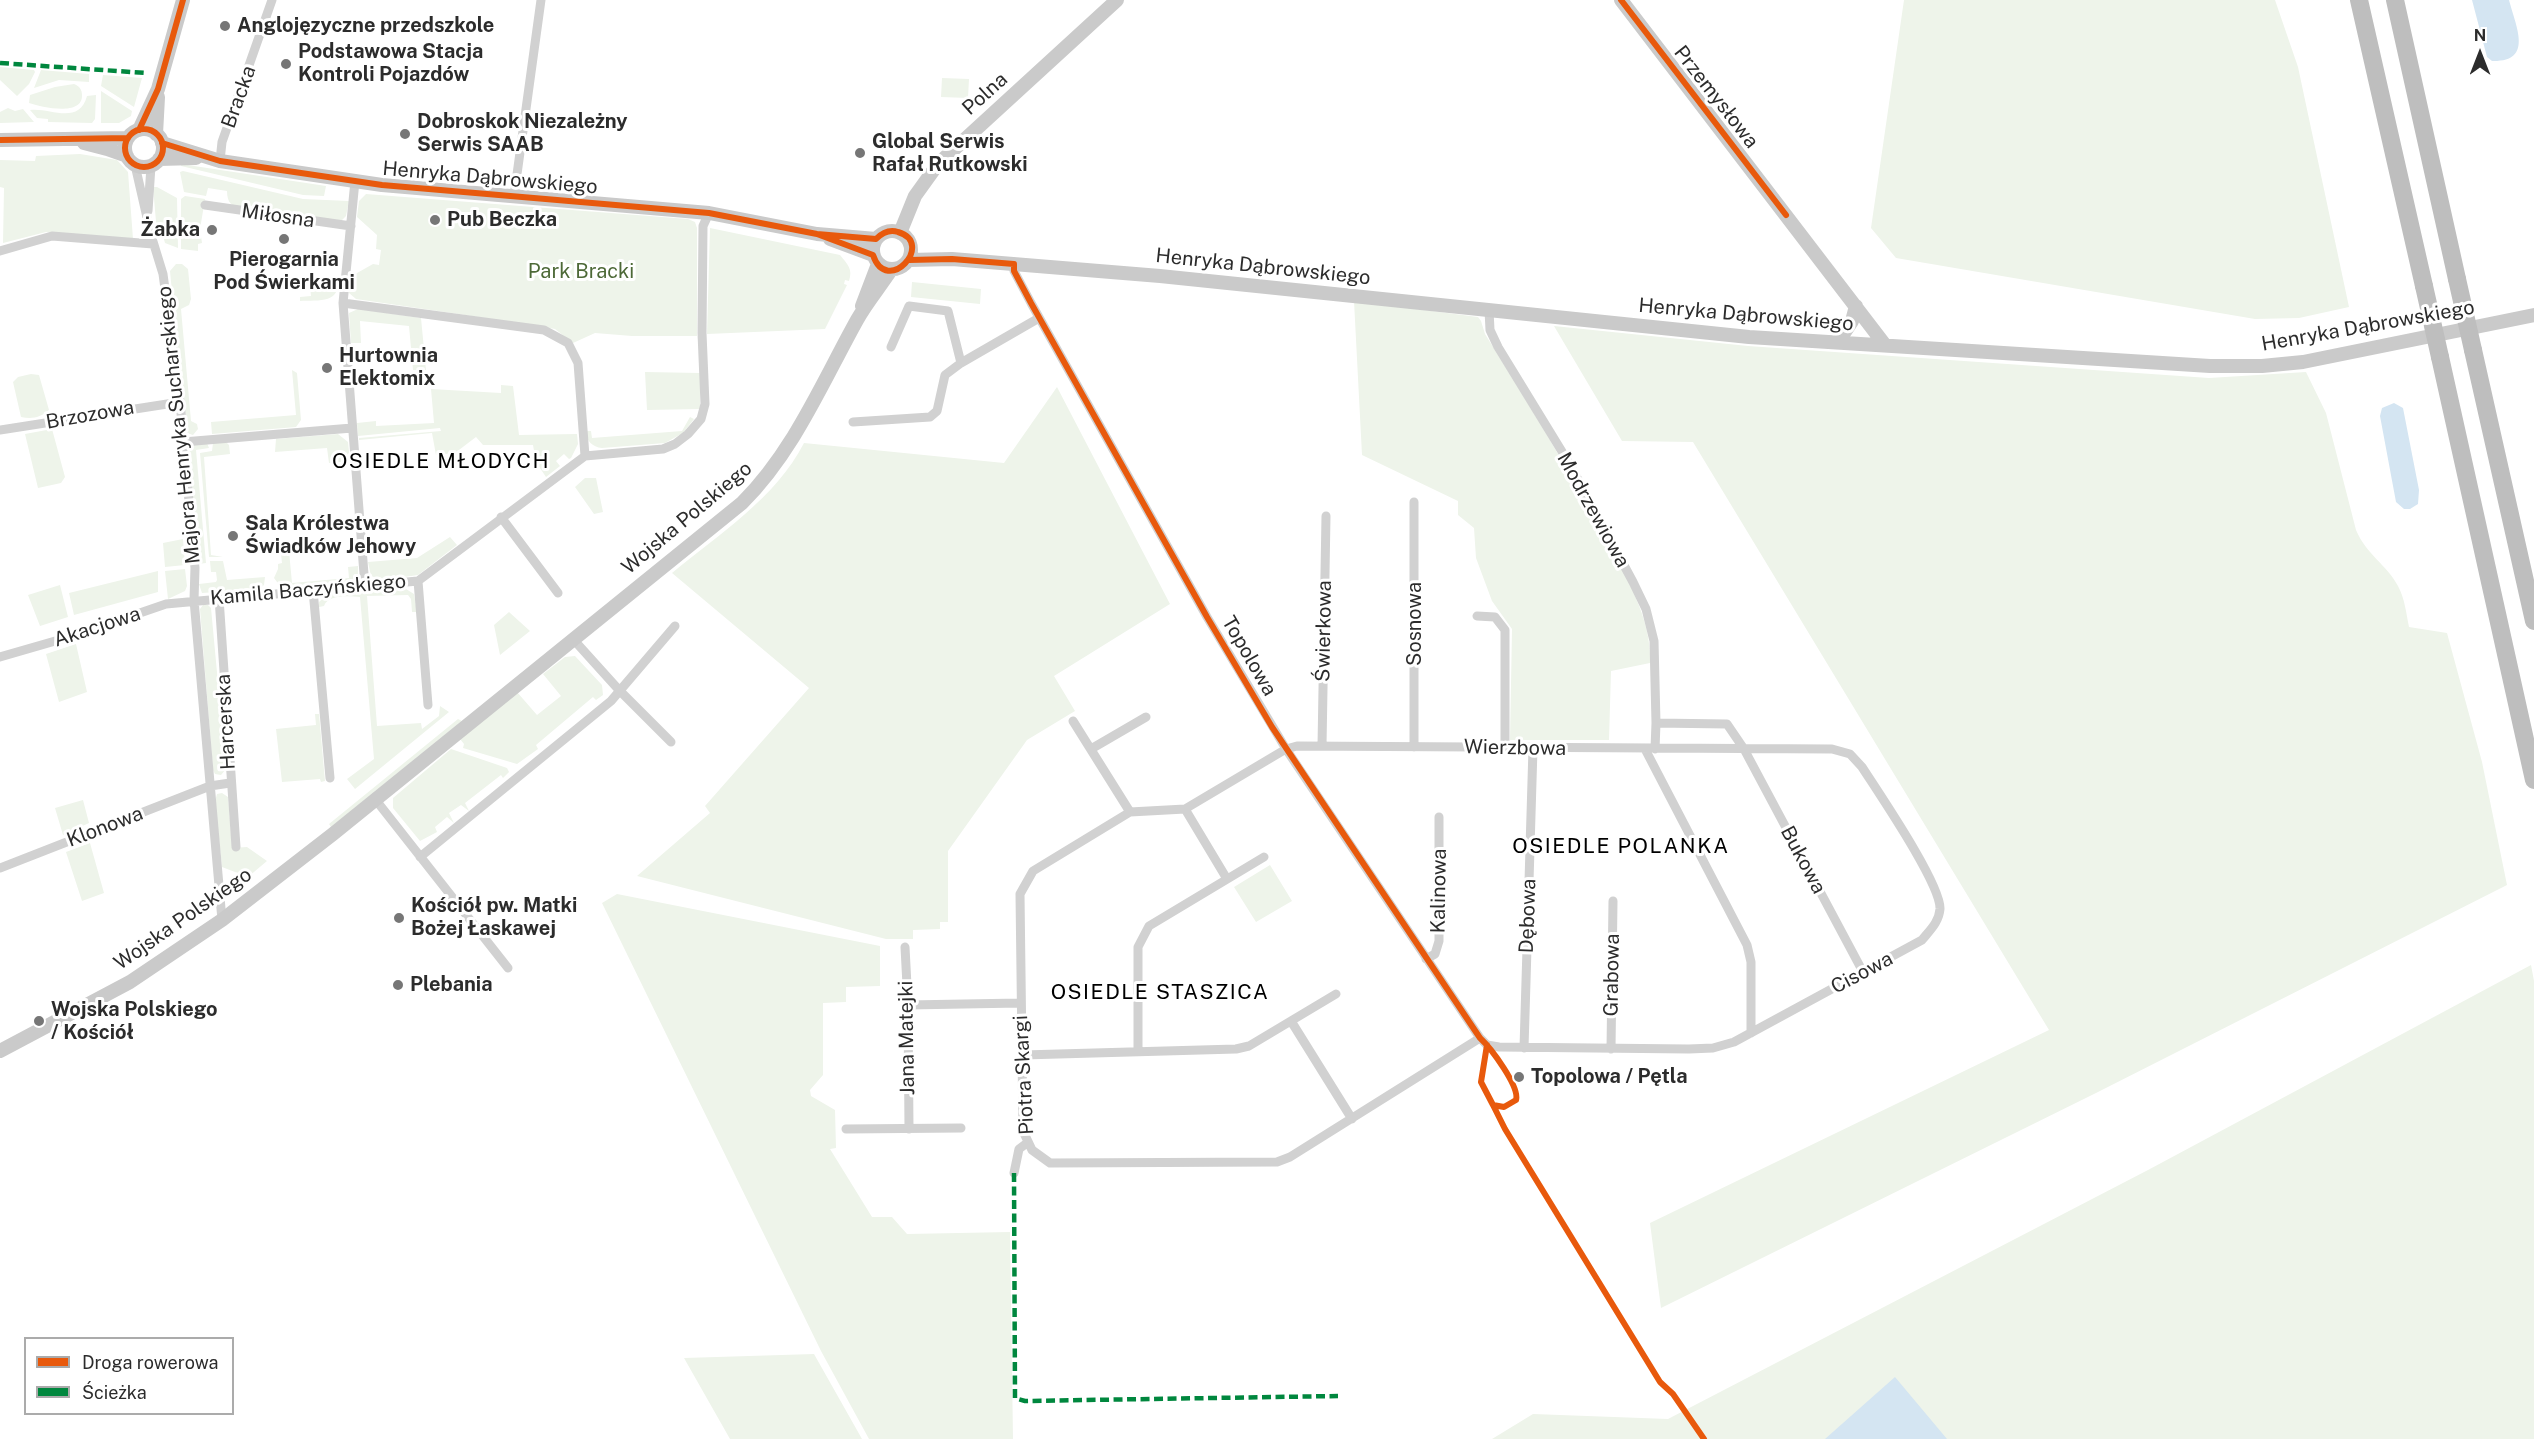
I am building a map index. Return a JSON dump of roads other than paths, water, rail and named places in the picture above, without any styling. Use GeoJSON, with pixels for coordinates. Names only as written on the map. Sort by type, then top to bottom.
{"type":"FeatureCollection","features":[{"type":"Feature","properties":{"kind":"highway"},"geometry":{"type":"LineString","coordinates":[[2359,0],[2534,780]]}},
{"type":"Feature","properties":{"kind":"highway"},"geometry":{"type":"LineString","coordinates":[[2395,0],[2534,621]]}},
{"type":"Feature","properties":{"kind":"street"},"geometry":{"type":"LineString","coordinates":[[131,161],[126,144],[134,134],[158,89],[183,0]]}},
{"type":"Feature","properties":{"kind":"street","name":"Bracka"},"geometry":{"type":"LineString","coordinates":[[214,160],[254,57],[272,0]]}},
{"type":"Feature","properties":{"kind":"street"},"geometry":{"type":"LineString","coordinates":[[514,196],[542,0]]}},
{"type":"Feature","properties":{"kind":"street","name":"Polna"},"geometry":{"type":"LineString","coordinates":[[900,232],[915,196],[938,164],[1117,0]]}},
{"type":"Feature","properties":{"kind":"street","name":"Przemysłowa"},"geometry":{"type":"LineString","coordinates":[[1621,0],[1885,345]]}},
{"type":"Feature","properties":{"kind":"street"},"geometry":{"type":"LineString","coordinates":[[71,140],[108,148],[131,161],[155,163],[162,154],[159,138],[158,89]]}},
{"type":"Feature","properties":{"kind":"street"},"geometry":{"type":"LineString","coordinates":[[0,140],[71,140],[151,131],[159,138]]}},
{"type":"Feature","properties":{"kind":"street","name":"Henryka Dąbrowskiego"},"geometry":{"type":"LineString","coordinates":[[159,138],[214,160]]}},
{"type":"Feature","properties":{"kind":"street","name":"Henryka Dąbrowskiego"},"geometry":{"type":"LineString","coordinates":[[155,163],[214,160],[355,181],[709,213],[817,234]]}},
{"type":"Feature","properties":{"kind":"street","name":"Majora Henryka Sucharskiego"},"geometry":{"type":"LineString","coordinates":[[131,161],[163,274],[180,402],[195,568],[194,600],[222,920]]}},
{"type":"Feature","properties":{"kind":"street","name":"Majora Henryka Sucharskiego"},"geometry":{"type":"LineString","coordinates":[[147,219],[155,163]]}},
{"type":"Feature","properties":{"kind":"street"},"geometry":{"type":"LineString","coordinates":[[355,181],[343,303],[365,587]]}},
{"type":"Feature","properties":{"kind":"street","name":"Miłosna"},"geometry":{"type":"LineString","coordinates":[[205,205],[351,226]]}},
{"type":"Feature","properties":{"kind":"street"},"geometry":{"type":"LineString","coordinates":[[343,303],[544,330],[568,343],[578,363],[585,456],[663,449],[675,444],[688,434],[701,419],[705,404],[702,333],[704,226],[709,213]]}},
{"type":"Feature","properties":{"kind":"street"},"geometry":{"type":"LineString","coordinates":[[887,231],[900,232],[910,241],[910,254],[901,268],[881,263],[817,234],[876,239],[887,231]]}},
{"type":"Feature","properties":{"kind":"street"},"geometry":{"type":"LineString","coordinates":[[0,251],[51,236],[153,244]]}},
{"type":"Feature","properties":{"kind":"street"},"geometry":{"type":"LineString","coordinates":[[876,239],[881,263]]}},
{"type":"Feature","properties":{"kind":"street","name":"Henryka Dąbrowskiego"},"geometry":{"type":"LineString","coordinates":[[910,254],[1309,290],[1749,337],[2210,366],[2262,366],[2336,356],[2534,315]]}},
{"type":"Feature","properties":{"kind":"street","name":"Wojska Polskiego"},"geometry":{"type":"LineString","coordinates":[[0,1051],[130,982],[222,920],[734,510],[759,486],[788,447],[859,317],[868,287],[881,263]]}},
{"type":"Feature","properties":{"kind":"street","name":"Topolowa"},"geometry":{"type":"LineString","coordinates":[[1014,264],[1016,274],[1207,618],[1286,749],[1484,1042]]}},
{"type":"Feature","properties":{"kind":"street"},"geometry":{"type":"LineString","coordinates":[[891,347],[909,306],[948,311],[961,363]]}},
{"type":"Feature","properties":{"kind":"street"},"geometry":{"type":"LineString","coordinates":[[1838,342],[1852,321],[1856,306]]}},
{"type":"Feature","properties":{"kind":"street","name":"Modrzewiowa"},"geometry":{"type":"LineString","coordinates":[[1489,310],[1490,330],[1497,347],[1569,463],[1634,582],[1646,609],[1654,641],[1656,723],[1650,749]]}},
{"type":"Feature","properties":{"kind":"street"},"geometry":{"type":"LineString","coordinates":[[853,422],[930,417],[938,411],[945,375],[961,363],[1040,318]]}},
{"type":"Feature","properties":{"kind":"street","name":"Brzozowa"},"geometry":{"type":"LineString","coordinates":[[0,430],[180,402]]}},
{"type":"Feature","properties":{"kind":"street"},"geometry":{"type":"LineString","coordinates":[[183,442],[352,428]]}},
{"type":"Feature","properties":{"kind":"street","name":"Kamila Baczyńskiego"},"geometry":{"type":"LineString","coordinates":[[194,600],[418,581],[585,456]]}},
{"type":"Feature","properties":{"kind":"street","name":"Sosnowa"},"geometry":{"type":"LineString","coordinates":[[1414,502],[1414,747]]}},
{"type":"Feature","properties":{"kind":"street","name":"Świerkowa"},"geometry":{"type":"LineString","coordinates":[[1322,746],[1326,516]]}},
{"type":"Feature","properties":{"kind":"street"},"geometry":{"type":"LineString","coordinates":[[501,517],[558,592]]}},
{"type":"Feature","properties":{"kind":"street"},"geometry":{"type":"LineString","coordinates":[[418,581],[428,705]]}},
{"type":"Feature","properties":{"kind":"street"},"geometry":{"type":"LineString","coordinates":[[313,590],[330,778]]}},
{"type":"Feature","properties":{"kind":"street","name":"Harcerska"},"geometry":{"type":"LineString","coordinates":[[219,598],[236,847]]}},
{"type":"Feature","properties":{"kind":"street","name":"Akacjowa"},"geometry":{"type":"LineString","coordinates":[[0,657],[76,635],[166,604],[194,600]]}},
{"type":"Feature","properties":{"kind":"street"},"geometry":{"type":"LineString","coordinates":[[1478,616],[1495,616],[1505,630],[1505,748]]}},
{"type":"Feature","properties":{"kind":"street"},"geometry":{"type":"LineString","coordinates":[[420,857],[598,711],[675,626]]}},
{"type":"Feature","properties":{"kind":"street"},"geometry":{"type":"LineString","coordinates":[[573,639],[619,690],[671,742]]}},
{"type":"Feature","properties":{"kind":"street"},"geometry":{"type":"LineString","coordinates":[[1091,750],[1146,717]]}},
{"type":"Feature","properties":{"kind":"street"},"geometry":{"type":"LineString","coordinates":[[1073,721],[1130,812]]}},
{"type":"Feature","properties":{"kind":"street","name":"Bukowa"},"geometry":{"type":"LineString","coordinates":[[1656,723],[1727,724],[1744,749],[1863,972]]}},
{"type":"Feature","properties":{"kind":"street","name":"Wierzbowa"},"geometry":{"type":"LineString","coordinates":[[1286,749],[1297,746],[1744,749]]}},
{"type":"Feature","properties":{"kind":"street","name":"Dębowa"},"geometry":{"type":"LineString","coordinates":[[1524,1048],[1533,748]]}},
{"type":"Feature","properties":{"kind":"street","name":"Piotra Skargi"},"geometry":{"type":"LineString","coordinates":[[1286,749],[1185,809],[1130,812],[1033,871],[1020,894],[1023,1131],[1027,1143],[1038,1156],[1055,1165],[1277,1162],[1290,1157],[1484,1042]]}},
{"type":"Feature","properties":{"kind":"street"},"geometry":{"type":"LineString","coordinates":[[1650,749],[1747,945],[1751,962],[1751,1034]]}},
{"type":"Feature","properties":{"kind":"street","name":"Cisowa"},"geometry":{"type":"LineString","coordinates":[[1484,1042],[1493,1047],[1524,1048],[1713,1048],[1751,1034],[1922,940],[1937,923],[1940,907],[1932,880],[1862,766],[1850,754],[1832,749],[1744,749]]}},
{"type":"Feature","properties":{"kind":"street","name":"Klonowa"},"geometry":{"type":"LineString","coordinates":[[0,868],[210,786],[230,783]]}},
{"type":"Feature","properties":{"kind":"street"},"geometry":{"type":"LineString","coordinates":[[375,799],[508,968]]}},
{"type":"Feature","properties":{"kind":"street"},"geometry":{"type":"LineString","coordinates":[[1185,809],[1227,879]]}},
{"type":"Feature","properties":{"kind":"street","name":"Kalinowa"},"geometry":{"type":"LineString","coordinates":[[1426,959],[1435,954],[1438,941],[1439,817]]}},
{"type":"Feature","properties":{"kind":"street"},"geometry":{"type":"LineString","coordinates":[[1138,1052],[1138,947],[1149,926],[1264,857]]}},
{"type":"Feature","properties":{"kind":"street","name":"Grabowa"},"geometry":{"type":"LineString","coordinates":[[1611,1049],[1612,901]]}},
{"type":"Feature","properties":{"kind":"street","name":"Jana Matejki"},"geometry":{"type":"LineString","coordinates":[[905,947],[909,1129]]}},
{"type":"Feature","properties":{"kind":"street"},"geometry":{"type":"LineString","coordinates":[[1023,1055],[1236,1049],[1249,1046],[1336,994]]}},
{"type":"Feature","properties":{"kind":"street"},"geometry":{"type":"LineString","coordinates":[[908,1005],[1020,1003]]}},
{"type":"Feature","properties":{"kind":"street"},"geometry":{"type":"LineString","coordinates":[[1291,1022],[1352,1119]]}},
{"type":"Feature","properties":{"kind":"street"},"geometry":{"type":"LineString","coordinates":[[846,1130],[961,1128]]}},
{"type":"Feature","properties":{"kind":"street"},"geometry":{"type":"LineString","coordinates":[[1014,1173],[1019,1149],[1027,1143]]}},
{"type":"Feature","properties":{"kind":"water"},"geometry":{"type":"Polygon","coordinates":[[[2472,0],[2509,0],[2519,41],[2518,49],[2513,56],[2505,60],[2492,61],[2487,57],[2472,0]]]}},
{"type":"Feature","properties":{"kind":"water"},"geometry":{"type":"Polygon","coordinates":[[[2394,403],[2403,408],[2419,490],[2418,504],[2410,509],[2404,509],[2396,502],[2380,416],[2382,408],[2394,403]]]}},
{"type":"Feature","properties":{"kind":"water"},"geometry":{"type":"Polygon","coordinates":[[[1895,1377],[1947,1439],[1825,1439],[1895,1377]]]}},
{"type":"Feature","properties":{"kind":"place","name":"Anglojęzyczne przedszkole"},"geometry":{"type":"Point","coordinates":[225,26]}},
{"type":"Feature","properties":{"kind":"place","name":"Podstawowa Stacja Kontroli Pojazdów"},"geometry":{"type":"Point","coordinates":[286,64]}},
{"type":"Feature","properties":{"kind":"place","name":"Dobroskok Niezależny Serwis SAAB"},"geometry":{"type":"Point","coordinates":[405,134]}},
{"type":"Feature","properties":{"kind":"place","name":"Global Serwis Rafał Rutkowski"},"geometry":{"type":"Point","coordinates":[860,153]}},
{"type":"Feature","properties":{"kind":"place","name":"Pub Beczka"},"geometry":{"type":"Point","coordinates":[435,220]}},
{"type":"Feature","properties":{"kind":"place","name":"Żabka"},"geometry":{"type":"Point","coordinates":[212,230]}},
{"type":"Feature","properties":{"kind":"place","name":"Pierogarnia Pod Świerkami"},"geometry":{"type":"Point","coordinates":[284,239]}},
{"type":"Feature","properties":{"kind":"place","name":"Hurtownia Elektomix"},"geometry":{"type":"Point","coordinates":[327,368]}},
{"type":"Feature","properties":{"kind":"place","name":"Sala Królestwa Świadków Jehowy"},"geometry":{"type":"Point","coordinates":[233,536]}},
{"type":"Feature","properties":{"kind":"place","name":"Kościół pw. Matki Bożej Łaskawej"},"geometry":{"type":"Point","coordinates":[399,918]}},
{"type":"Feature","properties":{"kind":"place","name":"Plebania"},"geometry":{"type":"Point","coordinates":[398,985]}},
{"type":"Feature","properties":{"kind":"place","name":"Wojska Polskiego / Kościół"},"geometry":{"type":"Point","coordinates":[39,1021]}},
{"type":"Feature","properties":{"kind":"place","name":"Topolowa / Pętla"},"geometry":{"type":"Point","coordinates":[1519,1077]}},
{"type":"Feature","properties":{"kind":"district","name":"OSIEDLE MŁODYCH"},"geometry":{"type":"Point","coordinates":[441,462]}},
{"type":"Feature","properties":{"kind":"district","name":"OSIEDLE POLANKA"},"geometry":{"type":"Point","coordinates":[1621,847]}},
{"type":"Feature","properties":{"kind":"district","name":"OSIEDLE STASZICA"},"geometry":{"type":"Point","coordinates":[1160,993]}},
{"type":"Feature","properties":{"kind":"park label","name":"Park Bracki"},"geometry":{"type":"Point","coordinates":[581,272]}}]}
